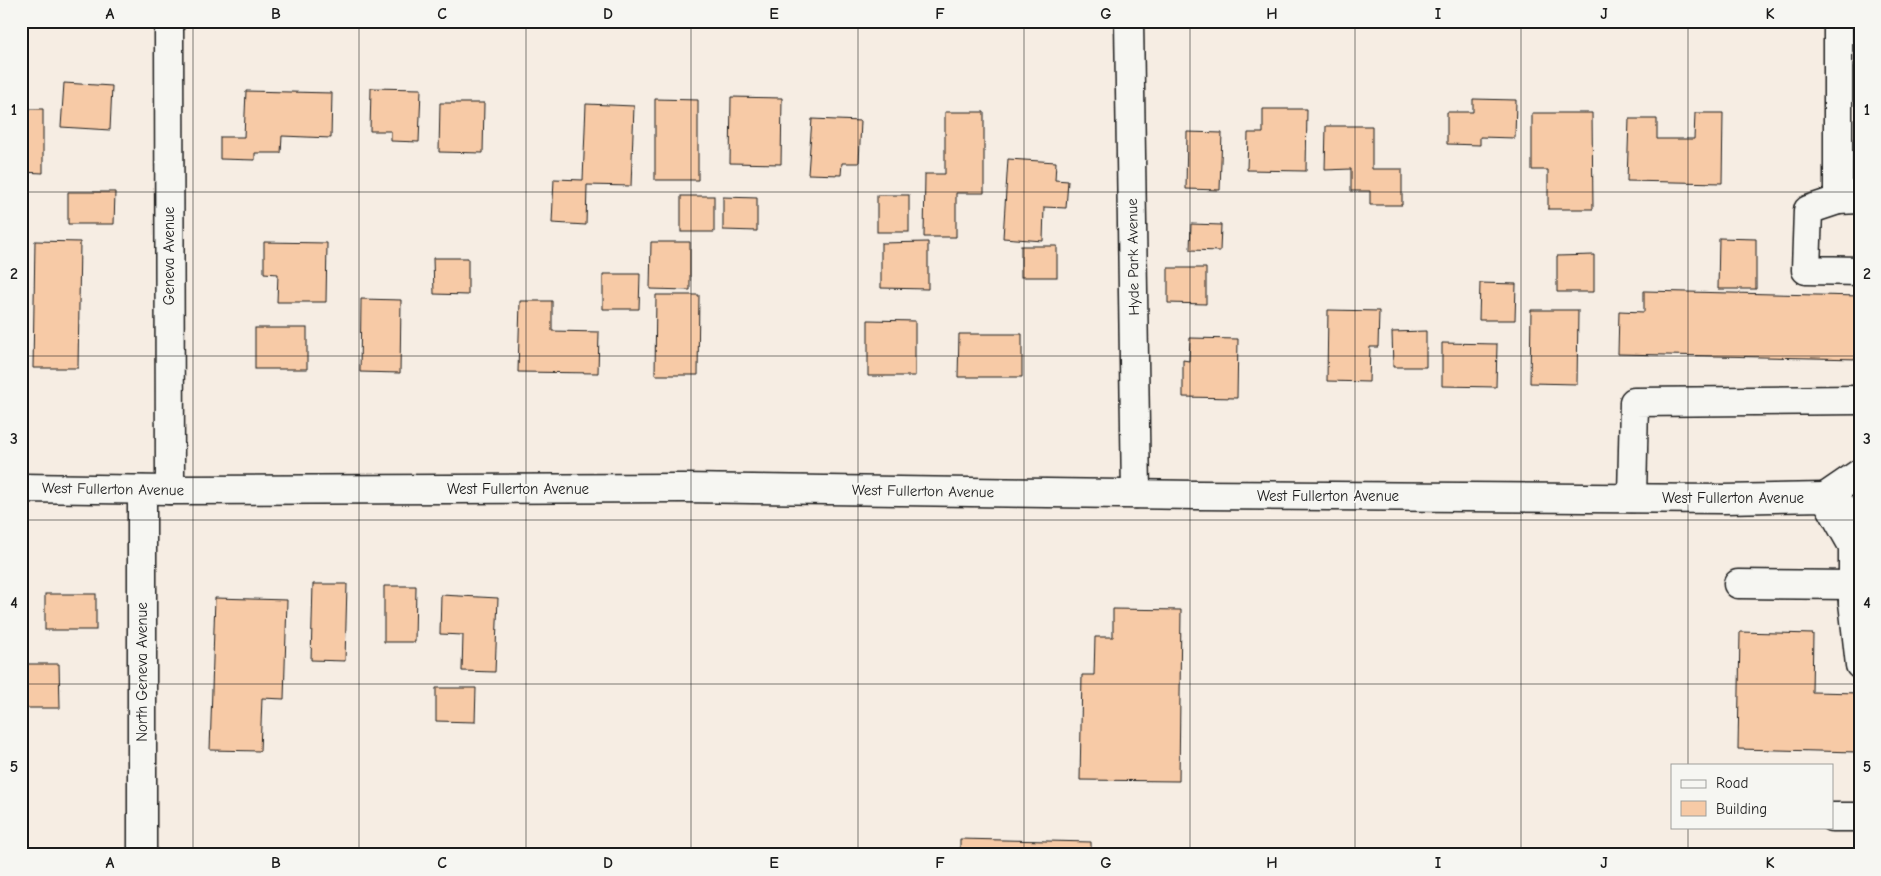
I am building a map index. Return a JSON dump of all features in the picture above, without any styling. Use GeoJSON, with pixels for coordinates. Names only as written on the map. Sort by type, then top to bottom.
{"type":"FeatureCollection","features":[{"type":"Feature","properties":{"kind":"street","name":"Geneva Avenue"},"geometry":{"type":"LineString","coordinates":[[169,21],[170,490]]}},
{"type":"Feature","properties":{"kind":"street","name":"Hyde Park Avenue"},"geometry":{"type":"LineString","coordinates":[[1130,21],[1136,494]]}},
{"type":"Feature","properties":{"kind":"street"},"geometry":{"type":"LineString","coordinates":[[1838,21],[1849,200],[1808,210],[1806,270],[1860,271]]}},
{"type":"Feature","properties":{"kind":"street"},"geometry":{"type":"LineString","coordinates":[[1632,498],[1634,402],[1860,400]]}},
{"type":"Feature","properties":{"kind":"street","name":"West Fullerton Avenue"},"geometry":{"type":"LineString","coordinates":[[1825,497],[1860,473]]}},
{"type":"Feature","properties":{"kind":"street","name":"West Fullerton Avenue"},"geometry":{"type":"LineString","coordinates":[[21,488],[170,490],[683,488],[1724,499],[1825,497],[1860,518]]}},
{"type":"Feature","properties":{"kind":"street","name":"North Geneva Avenue"},"geometry":{"type":"LineString","coordinates":[[142,490],[142,855]]}},
{"type":"Feature","properties":{"kind":"street"},"geometry":{"type":"LineString","coordinates":[[1825,497],[1853,546],[1860,665]]}},
{"type":"Feature","properties":{"kind":"street"},"geometry":{"type":"LineString","coordinates":[[1738,584],[1855,596]]}},
{"type":"Feature","properties":{"kind":"street"},"geometry":{"type":"LineString","coordinates":[[1834,817],[1860,817]]}},
{"type":"Feature","properties":{"kind":"building"},"geometry":{"type":"Polygon","coordinates":[[[64,83],[112,86],[110,130],[61,127],[64,83]]]}},
{"type":"Feature","properties":{"kind":"building"},"geometry":{"type":"Polygon","coordinates":[[[371,88],[421,89],[419,142],[391,141],[391,131],[370,131],[371,88]]]}},
{"type":"Feature","properties":{"kind":"building"},"geometry":{"type":"Polygon","coordinates":[[[246,91],[332,93],[331,138],[282,136],[281,153],[255,153],[255,160],[220,159],[220,137],[244,137],[246,91]]]}},
{"type":"Feature","properties":{"kind":"building"},"geometry":{"type":"Polygon","coordinates":[[[731,97],[782,98],[781,164],[730,163],[731,97]]]}},
{"type":"Feature","properties":{"kind":"building"},"geometry":{"type":"Polygon","coordinates":[[[655,99],[698,100],[698,180],[655,180],[655,99]]]}},
{"type":"Feature","properties":{"kind":"building"},"geometry":{"type":"Polygon","coordinates":[[[1473,99],[1516,100],[1515,138],[1480,137],[1480,145],[1447,144],[1447,112],[1473,112],[1473,99]]]}},
{"type":"Feature","properties":{"kind":"building"},"geometry":{"type":"Polygon","coordinates":[[[440,103],[484,103],[483,153],[439,152],[440,103]]]}},
{"type":"Feature","properties":{"kind":"building"},"geometry":{"type":"Polygon","coordinates":[[[586,104],[634,106],[631,186],[587,185],[586,225],[552,223],[554,179],[583,180],[586,104]]]}},
{"type":"Feature","properties":{"kind":"building"},"geometry":{"type":"Polygon","coordinates":[[[21,109],[43,109],[43,173],[21,172],[21,109]]]}},
{"type":"Feature","properties":{"kind":"building"},"geometry":{"type":"Polygon","coordinates":[[[1263,109],[1307,109],[1306,171],[1247,170],[1248,133],[1263,133],[1263,109]]]}},
{"type":"Feature","properties":{"kind":"building"},"geometry":{"type":"Polygon","coordinates":[[[945,112],[984,112],[984,193],[956,193],[956,237],[924,237],[925,174],[945,174],[945,112]]]}},
{"type":"Feature","properties":{"kind":"building"},"geometry":{"type":"Polygon","coordinates":[[[1532,113],[1592,113],[1593,209],[1548,209],[1548,170],[1532,170],[1532,113]]]}},
{"type":"Feature","properties":{"kind":"building"},"geometry":{"type":"Polygon","coordinates":[[[1695,113],[1723,113],[1722,183],[1627,181],[1629,119],[1657,119],[1657,139],[1694,139],[1695,113]]]}},
{"type":"Feature","properties":{"kind":"building"},"geometry":{"type":"Polygon","coordinates":[[[812,119],[861,121],[859,163],[842,163],[841,175],[808,174],[812,119]]]}},
{"type":"Feature","properties":{"kind":"building"},"geometry":{"type":"Polygon","coordinates":[[[1326,126],[1372,126],[1372,169],[1402,169],[1402,205],[1370,205],[1370,191],[1351,191],[1351,169],[1325,170],[1326,126]]]}},
{"type":"Feature","properties":{"kind":"building"},"geometry":{"type":"Polygon","coordinates":[[[1187,132],[1222,133],[1220,190],[1186,189],[1187,132]]]}},
{"type":"Feature","properties":{"kind":"building"},"geometry":{"type":"Polygon","coordinates":[[[1008,159],[1056,162],[1055,180],[1068,181],[1066,208],[1044,207],[1043,241],[1003,238],[1008,159]]]}},
{"type":"Feature","properties":{"kind":"building"},"geometry":{"type":"Polygon","coordinates":[[[68,192],[115,192],[114,224],[68,224],[68,192]]]}},
{"type":"Feature","properties":{"kind":"building"},"geometry":{"type":"Polygon","coordinates":[[[877,195],[909,195],[909,232],[877,232],[877,195]]]}},
{"type":"Feature","properties":{"kind":"building"},"geometry":{"type":"Polygon","coordinates":[[[681,196],[714,196],[714,232],[681,232],[681,196]]]}},
{"type":"Feature","properties":{"kind":"building"},"geometry":{"type":"Polygon","coordinates":[[[723,197],[757,198],[757,231],[723,230],[723,197]]]}},
{"type":"Feature","properties":{"kind":"building"},"geometry":{"type":"Polygon","coordinates":[[[1191,224],[1221,225],[1220,251],[1190,250],[1191,224]]]}},
{"type":"Feature","properties":{"kind":"building"},"geometry":{"type":"Polygon","coordinates":[[[1719,238],[1756,239],[1756,289],[1718,289],[1719,238]]]}},
{"type":"Feature","properties":{"kind":"building"},"geometry":{"type":"Polygon","coordinates":[[[35,241],[80,242],[78,368],[33,368],[35,241]]]}},
{"type":"Feature","properties":{"kind":"building"},"geometry":{"type":"Polygon","coordinates":[[[264,242],[327,243],[326,302],[277,302],[278,274],[264,273],[264,242]]]}},
{"type":"Feature","properties":{"kind":"building"},"geometry":{"type":"Polygon","coordinates":[[[651,242],[690,242],[690,290],[650,289],[651,242]]]}},
{"type":"Feature","properties":{"kind":"building"},"geometry":{"type":"Polygon","coordinates":[[[928,242],[928,289],[881,288],[881,243],[928,242]]]}},
{"type":"Feature","properties":{"kind":"building"},"geometry":{"type":"Polygon","coordinates":[[[1021,246],[1057,246],[1057,277],[1021,277],[1021,246]]]}},
{"type":"Feature","properties":{"kind":"building"},"geometry":{"type":"Polygon","coordinates":[[[1594,255],[1594,292],[1557,292],[1557,256],[1594,255]]]}},
{"type":"Feature","properties":{"kind":"building"},"geometry":{"type":"Polygon","coordinates":[[[433,258],[468,258],[468,295],[434,294],[433,258]]]}},
{"type":"Feature","properties":{"kind":"building"},"geometry":{"type":"Polygon","coordinates":[[[1168,268],[1206,268],[1206,304],[1168,303],[1168,268]]]}},
{"type":"Feature","properties":{"kind":"building"},"geometry":{"type":"Polygon","coordinates":[[[603,274],[640,274],[639,309],[603,309],[603,274]]]}},
{"type":"Feature","properties":{"kind":"building"},"geometry":{"type":"Polygon","coordinates":[[[1480,283],[1516,284],[1515,320],[1479,320],[1480,283]]]}},
{"type":"Feature","properties":{"kind":"building"},"geometry":{"type":"Polygon","coordinates":[[[1644,291],[1860,296],[1860,359],[1618,354],[1619,311],[1644,312],[1644,291]]]}},
{"type":"Feature","properties":{"kind":"building"},"geometry":{"type":"Polygon","coordinates":[[[656,295],[699,295],[698,375],[655,375],[656,295]]]}},
{"type":"Feature","properties":{"kind":"building"},"geometry":{"type":"Polygon","coordinates":[[[361,299],[401,300],[400,373],[360,372],[361,299]]]}},
{"type":"Feature","properties":{"kind":"building"},"geometry":{"type":"Polygon","coordinates":[[[520,301],[552,301],[552,331],[599,332],[598,373],[518,372],[520,301]]]}},
{"type":"Feature","properties":{"kind":"building"},"geometry":{"type":"Polygon","coordinates":[[[1328,310],[1379,311],[1378,347],[1370,347],[1369,382],[1327,381],[1328,310]]]}},
{"type":"Feature","properties":{"kind":"building"},"geometry":{"type":"Polygon","coordinates":[[[1531,310],[1578,310],[1577,384],[1530,383],[1531,310]]]}},
{"type":"Feature","properties":{"kind":"building"},"geometry":{"type":"Polygon","coordinates":[[[868,320],[915,321],[915,376],[868,376],[868,320]]]}},
{"type":"Feature","properties":{"kind":"building"},"geometry":{"type":"Polygon","coordinates":[[[255,328],[307,328],[307,369],[255,369],[255,328]]]}},
{"type":"Feature","properties":{"kind":"building"},"geometry":{"type":"Polygon","coordinates":[[[1426,331],[1426,367],[1393,367],[1392,332],[1426,331]]]}},
{"type":"Feature","properties":{"kind":"building"},"geometry":{"type":"Polygon","coordinates":[[[959,334],[1022,334],[1022,377],[958,377],[959,334]]]}},
{"type":"Feature","properties":{"kind":"building"},"geometry":{"type":"Polygon","coordinates":[[[1190,338],[1238,339],[1237,398],[1183,397],[1183,360],[1189,361],[1190,338]]]}},
{"type":"Feature","properties":{"kind":"building"},"geometry":{"type":"Polygon","coordinates":[[[1442,343],[1497,344],[1496,387],[1442,386],[1442,343]]]}},
{"type":"Feature","properties":{"kind":"building"},"geometry":{"type":"Polygon","coordinates":[[[313,584],[347,584],[345,661],[311,660],[313,584]]]}},
{"type":"Feature","properties":{"kind":"building"},"geometry":{"type":"Polygon","coordinates":[[[384,586],[416,586],[415,642],[384,642],[384,586]]]}},
{"type":"Feature","properties":{"kind":"building"},"geometry":{"type":"Polygon","coordinates":[[[45,594],[96,594],[96,630],[45,630],[45,594]]]}},
{"type":"Feature","properties":{"kind":"building"},"geometry":{"type":"Polygon","coordinates":[[[441,595],[498,598],[495,672],[462,671],[463,635],[440,634],[441,595]]]}},
{"type":"Feature","properties":{"kind":"building"},"geometry":{"type":"Polygon","coordinates":[[[215,598],[287,600],[284,699],[262,698],[260,751],[210,750],[215,598]]]}},
{"type":"Feature","properties":{"kind":"building"},"geometry":{"type":"Polygon","coordinates":[[[1113,609],[1181,610],[1179,781],[1080,780],[1082,675],[1094,675],[1095,637],[1113,637],[1113,609]]]}},
{"type":"Feature","properties":{"kind":"building"},"geometry":{"type":"Polygon","coordinates":[[[1740,632],[1813,634],[1812,692],[1859,693],[1857,752],[1738,749],[1740,632]]]}},
{"type":"Feature","properties":{"kind":"building"},"geometry":{"type":"Polygon","coordinates":[[[26,664],[59,664],[60,708],[26,708],[26,664]]]}},
{"type":"Feature","properties":{"kind":"building"},"geometry":{"type":"Polygon","coordinates":[[[436,688],[476,688],[475,722],[436,721],[436,688]]]}},
{"type":"Feature","properties":{"kind":"building"},"geometry":{"type":"Polygon","coordinates":[[[960,839],[1091,842],[1091,855],[960,855],[960,839]]]}}]}
